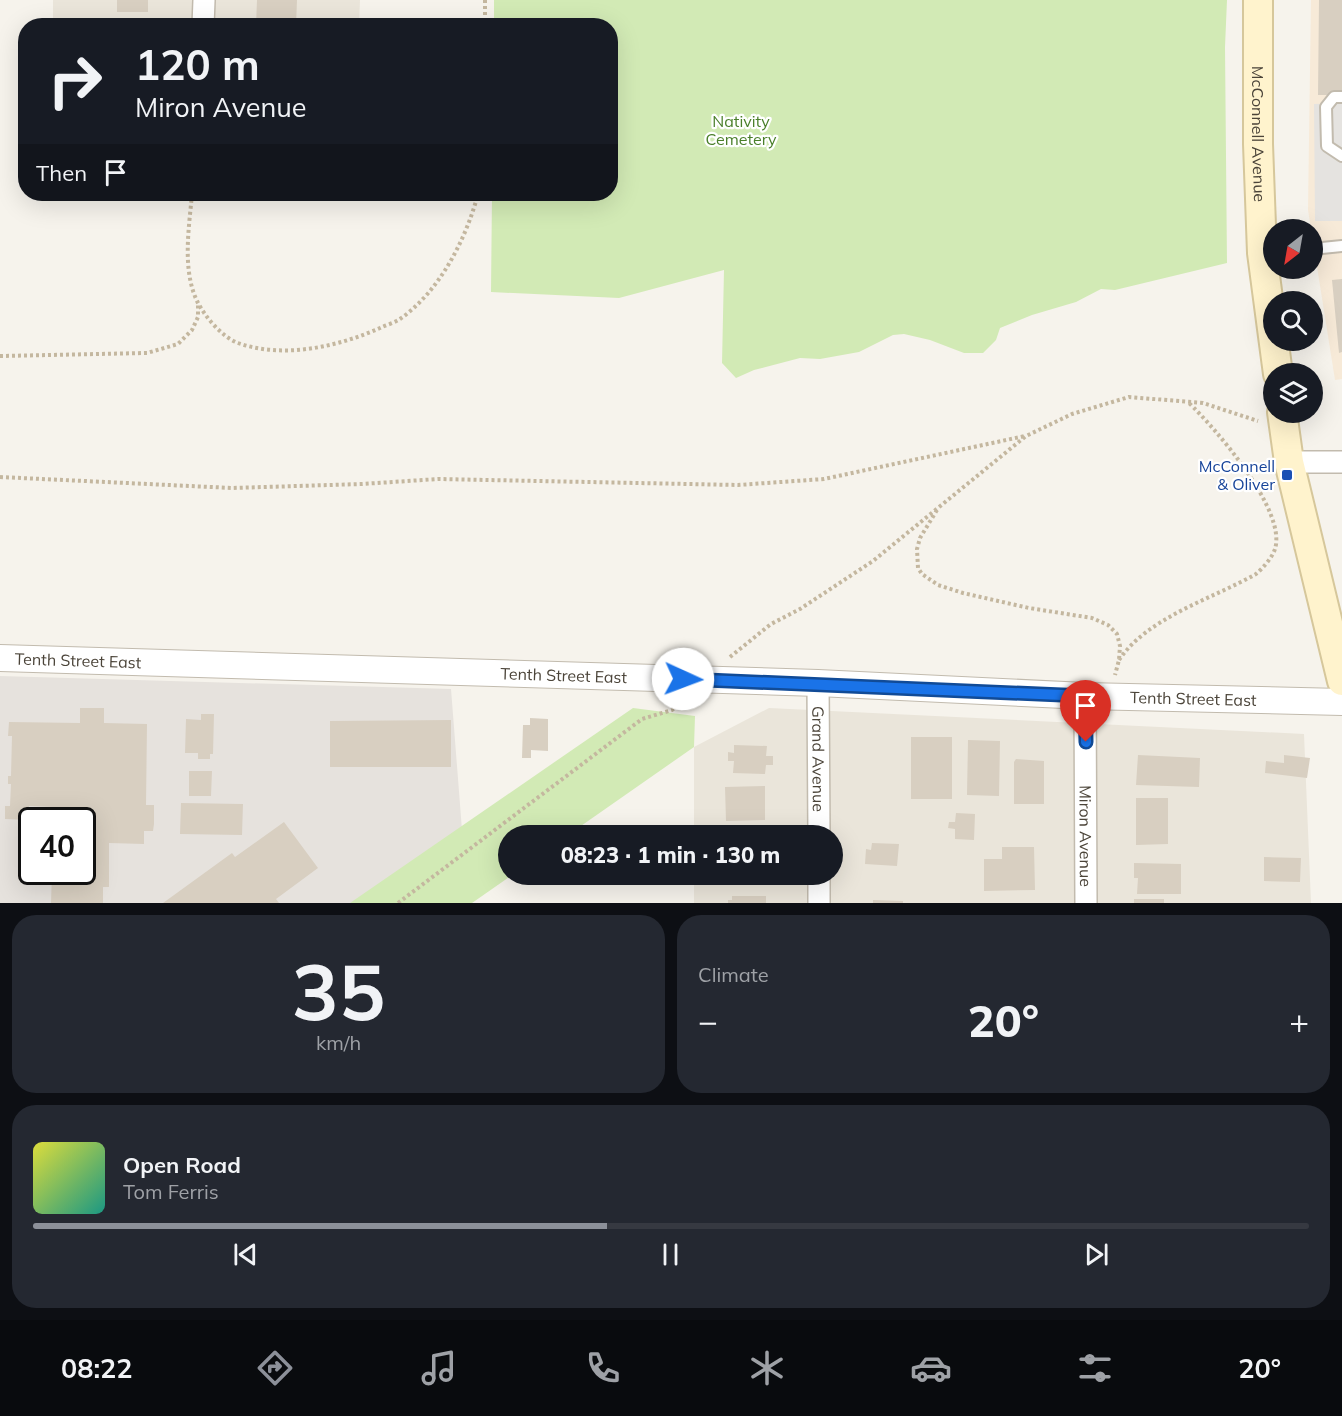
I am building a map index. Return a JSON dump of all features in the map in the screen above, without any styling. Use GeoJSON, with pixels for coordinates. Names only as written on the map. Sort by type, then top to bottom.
{"type":"FeatureCollection","features":[{"type":"Feature","properties":{"kind":"main road","name":"McConnell Avenue"},"geometry":{"type":"LineString","coordinates":[[1258,0],[1258,144],[1265,219]]}},
{"type":"Feature","properties":{"kind":"main road","name":"McConnell Avenue"},"geometry":{"type":"LineString","coordinates":[[1270,279],[1277,363]]}},
{"type":"Feature","properties":{"kind":"main road"},"geometry":{"type":"LineString","coordinates":[[1284,423],[1288,462],[1342,681]]}},
{"type":"Feature","properties":{"kind":"street"},"geometry":{"type":"LineString","coordinates":[[203,18],[204,0]]}},
{"type":"Feature","properties":{"kind":"street"},"geometry":{"type":"LineString","coordinates":[[1288,462],[1342,462]]}},
{"type":"Feature","properties":{"kind":"street","name":"Tenth Street East"},"geometry":{"type":"LineString","coordinates":[[0,658],[818,683],[1085,696],[1342,702]]}},
{"type":"Feature","properties":{"kind":"street","name":"Grand Avenue"},"geometry":{"type":"LineString","coordinates":[[818,683],[819,825]]}},
{"type":"Feature","properties":{"kind":"street","name":"Miron Avenue"},"geometry":{"type":"LineString","coordinates":[[1085,696],[1086,903]]}},
{"type":"Feature","properties":{"kind":"street"},"geometry":{"type":"LineString","coordinates":[[819,885],[819,903]]}},
{"type":"Feature","properties":{"kind":"lane"},"geometry":{"type":"LineString","coordinates":[[1342,97],[1334,97],[1326,107],[1327,146],[1342,156]]}},
{"type":"Feature","properties":{"kind":"lane"},"geometry":{"type":"LineString","coordinates":[[1323,248],[1342,246]]}},
{"type":"Feature","properties":{"kind":"path"},"geometry":{"type":"LineString","coordinates":[[485,0],[485,18]]}},
{"type":"Feature","properties":{"kind":"path"},"geometry":{"type":"LineString","coordinates":[[192,201],[189,276],[198,302],[215,326],[236,342],[269,350],[305,349],[354,340],[400,319],[430,290],[455,254],[473,214],[476,201]]}},
{"type":"Feature","properties":{"kind":"path"},"geometry":{"type":"LineString","coordinates":[[0,356],[147,353],[178,344],[192,330],[198,317],[198,302]]}},
{"type":"Feature","properties":{"kind":"path"},"geometry":{"type":"LineString","coordinates":[[398,903],[642,719],[672,710],[728,658],[771,624],[800,609],[873,561],[1026,436],[1072,414],[1129,397],[1203,403],[1263,416]]}},
{"type":"Feature","properties":{"kind":"path"},"geometry":{"type":"LineString","coordinates":[[1119,660],[1127,649],[1149,630],[1195,603],[1256,574],[1275,549],[1274,522],[1264,499],[1224,440],[1188,402]]}},
{"type":"Feature","properties":{"kind":"path"},"geometry":{"type":"LineString","coordinates":[[0,477],[232,488],[438,479],[738,485],[824,479],[1026,436]]}},
{"type":"Feature","properties":{"kind":"path"},"geometry":{"type":"LineString","coordinates":[[939,506],[920,538],[917,549],[918,568],[922,574],[938,585],[963,593],[1019,606],[1092,618],[1108,625],[1117,634],[1120,646],[1114,679]]}},
{"type":"Feature","properties":{"kind":"shaded area"},"geometry":{"type":"Polygon","coordinates":[[[53,0],[360,0],[359,18],[53,18],[53,0]]]}},
{"type":"Feature","properties":{"kind":"shaded area"},"geometry":{"type":"Polygon","coordinates":[[[1311,0],[1342,0],[1342,379],[1335,380],[1323,291],[1321,291],[1319,279],[1323,279],[1323,219],[1309,219],[1311,0]]]}},
{"type":"Feature","properties":{"kind":"shaded area"},"geometry":{"type":"Polygon","coordinates":[[[1342,103],[1342,221],[1315,219],[1314,104],[1342,103]]]}},
{"type":"Feature","properties":{"kind":"shaded area"},"geometry":{"type":"Polygon","coordinates":[[[0,676],[451,689],[462,830],[354,903],[0,903],[0,676]]]}},
{"type":"Feature","properties":{"kind":"shaded area"},"geometry":{"type":"Polygon","coordinates":[[[769,708],[1304,734],[1311,903],[694,903],[694,885],[843,885],[843,825],[694,825],[694,747],[769,708]]]}},
{"type":"Feature","properties":{"kind":"green space","name":"Nativity Cemetery"},"geometry":{"type":"Polygon","coordinates":[[[494,0],[1227,0],[1225,47],[1227,263],[1115,290],[1101,289],[1076,302],[1032,315],[1000,328],[996,340],[983,353],[964,353],[930,340],[904,334],[893,335],[859,352],[820,359],[800,358],[754,370],[736,378],[722,363],[724,270],[619,298],[491,292],[492,201],[618,201],[618,18],[494,18],[494,0]]]}},
{"type":"Feature","properties":{"kind":"green space"},"geometry":{"type":"Polygon","coordinates":[[[633,708],[695,716],[694,747],[582,825],[498,825],[498,885],[472,903],[350,903],[633,708]]]}},
{"type":"Feature","properties":{"kind":"building"},"geometry":{"type":"Polygon","coordinates":[[[117,0],[148,0],[148,12],[117,12],[117,0]]]}},
{"type":"Feature","properties":{"kind":"building"},"geometry":{"type":"Polygon","coordinates":[[[257,0],[297,0],[296,18],[256,18],[257,0]]]}},
{"type":"Feature","properties":{"kind":"building"},"geometry":{"type":"Polygon","coordinates":[[[1319,0],[1342,0],[1342,95],[1318,95],[1319,0]]]}},
{"type":"Feature","properties":{"kind":"building"},"geometry":{"type":"Polygon","coordinates":[[[1342,279],[1342,352],[1339,353],[1332,280],[1342,279]]]}},
{"type":"Feature","properties":{"kind":"building"},"geometry":{"type":"Polygon","coordinates":[[[80,708],[104,708],[104,723],[147,724],[146,805],[154,805],[153,831],[144,831],[144,844],[109,843],[109,887],[103,887],[103,903],[51,903],[52,885],[96,885],[96,807],[18,807],[18,820],[5,819],[5,806],[10,806],[11,784],[8,784],[8,776],[11,776],[12,736],[8,736],[9,722],[80,723],[80,708]]]}},
{"type":"Feature","properties":{"kind":"building"},"geometry":{"type":"Polygon","coordinates":[[[201,714],[214,714],[213,754],[210,754],[210,759],[198,759],[198,753],[185,753],[186,719],[201,720],[201,714]]]}},
{"type":"Feature","properties":{"kind":"building"},"geometry":{"type":"Polygon","coordinates":[[[530,718],[548,719],[548,751],[531,750],[531,758],[522,758],[523,725],[530,725],[530,718]]]}},
{"type":"Feature","properties":{"kind":"building"},"geometry":{"type":"Polygon","coordinates":[[[451,720],[451,767],[330,767],[330,721],[451,720]]]}},
{"type":"Feature","properties":{"kind":"building"},"geometry":{"type":"Polygon","coordinates":[[[911,737],[952,737],[952,799],[911,799],[911,737]]]}},
{"type":"Feature","properties":{"kind":"building"},"geometry":{"type":"Polygon","coordinates":[[[968,740],[1000,741],[999,796],[967,795],[968,740]]]}},
{"type":"Feature","properties":{"kind":"building"},"geometry":{"type":"Polygon","coordinates":[[[734,745],[767,746],[766,756],[773,756],[773,765],[766,765],[765,774],[733,773],[734,761],[728,761],[728,752],[734,753],[734,745]]]}},
{"type":"Feature","properties":{"kind":"building"},"geometry":{"type":"Polygon","coordinates":[[[1138,755],[1200,758],[1199,787],[1136,785],[1138,755]]]}},
{"type":"Feature","properties":{"kind":"building"},"geometry":{"type":"Polygon","coordinates":[[[1284,755],[1310,758],[1307,778],[1265,773],[1266,761],[1284,763],[1284,755]]]}},
{"type":"Feature","properties":{"kind":"building"},"geometry":{"type":"Polygon","coordinates":[[[1016,759],[1044,761],[1044,804],[1014,804],[1014,762],[1016,759]]]}},
{"type":"Feature","properties":{"kind":"building"},"geometry":{"type":"Polygon","coordinates":[[[189,771],[212,771],[211,796],[189,796],[189,771]]]}},
{"type":"Feature","properties":{"kind":"building"},"geometry":{"type":"Polygon","coordinates":[[[765,786],[765,820],[726,821],[725,787],[765,786]]]}},
{"type":"Feature","properties":{"kind":"building"},"geometry":{"type":"Polygon","coordinates":[[[1136,798],[1168,798],[1168,844],[1136,845],[1136,798]]]}},
{"type":"Feature","properties":{"kind":"building"},"geometry":{"type":"Polygon","coordinates":[[[181,803],[243,804],[242,835],[180,834],[181,803]]]}},
{"type":"Feature","properties":{"kind":"building"},"geometry":{"type":"Polygon","coordinates":[[[956,813],[975,814],[974,840],[955,839],[955,829],[948,828],[949,822],[955,822],[956,813]]]}},
{"type":"Feature","properties":{"kind":"building"},"geometry":{"type":"Polygon","coordinates":[[[284,822],[318,868],[276,899],[279,903],[163,903],[232,853],[235,857],[284,822]]]}},
{"type":"Feature","properties":{"kind":"building"},"geometry":{"type":"Polygon","coordinates":[[[872,843],[899,844],[897,866],[865,864],[866,849],[871,850],[872,843]]]}},
{"type":"Feature","properties":{"kind":"building"},"geometry":{"type":"Polygon","coordinates":[[[1002,847],[1034,847],[1035,890],[984,891],[984,859],[1002,859],[1002,847]]]}},
{"type":"Feature","properties":{"kind":"building"},"geometry":{"type":"Polygon","coordinates":[[[1264,857],[1301,858],[1300,882],[1264,881],[1264,857]]]}},
{"type":"Feature","properties":{"kind":"building"},"geometry":{"type":"Polygon","coordinates":[[[1134,863],[1181,864],[1181,894],[1137,894],[1138,878],[1134,878],[1134,863]]]}},
{"type":"Feature","properties":{"kind":"building"},"geometry":{"type":"Polygon","coordinates":[[[732,896],[766,896],[766,903],[728,903],[728,900],[732,900],[732,896]]]}},
{"type":"Feature","properties":{"kind":"building"},"geometry":{"type":"Polygon","coordinates":[[[1134,899],[1164,899],[1164,903],[1134,903],[1134,899]]]}},
{"type":"Feature","properties":{"kind":"building"},"geometry":{"type":"Polygon","coordinates":[[[873,900],[903,901],[903,903],[873,903],[873,900]]]}},
{"type":"Feature","properties":{"kind":"place","name":"McConnell & Oliver"},"geometry":{"type":"Point","coordinates":[1287,475]}},
{"type":"Feature","properties":{"kind":"route"},"geometry":{"type":"LineString","coordinates":[[683,679],[1085,696],[1086,742]]}}]}
